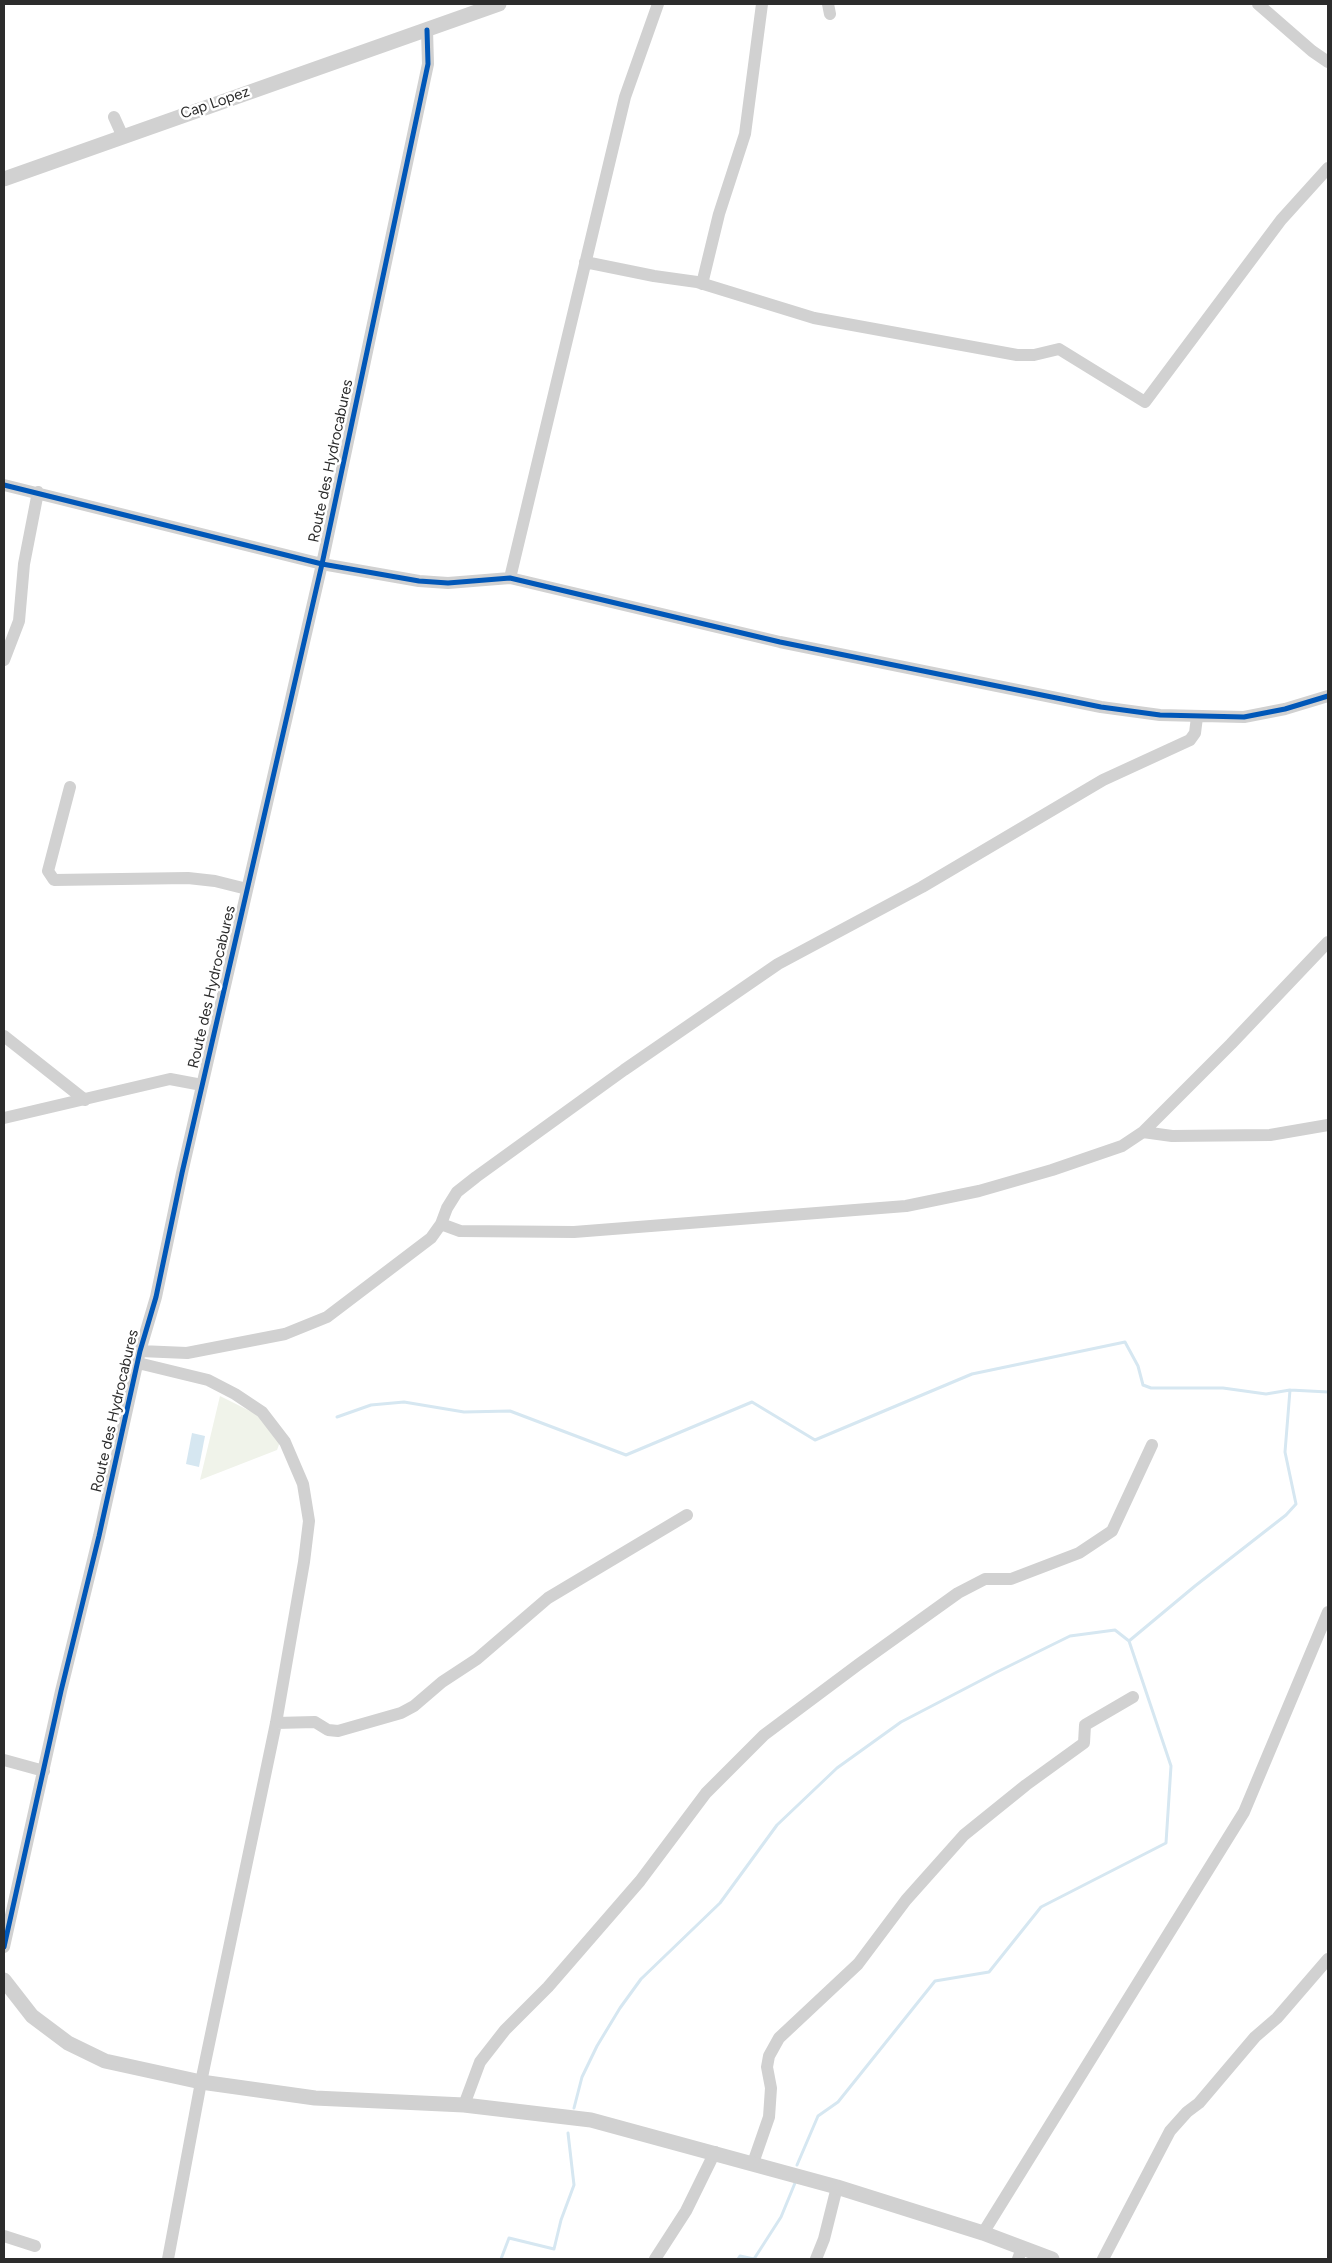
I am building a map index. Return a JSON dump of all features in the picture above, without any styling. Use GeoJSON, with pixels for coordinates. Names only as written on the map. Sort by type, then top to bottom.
{"type":"FeatureCollection","features":[{"type":"Feature","properties":{"kind":"street","name":"Cap Lopez"},"geometry":{"type":"LineString","coordinates":[[4,180],[500,4]]}},
{"type":"Feature","properties":{"kind":"street"},"geometry":{"type":"LineString","coordinates":[[510,578],[625,97],[658,4]]}},
{"type":"Feature","properties":{"kind":"street"},"geometry":{"type":"LineString","coordinates":[[702,284],[719,214],[745,134],[762,4]]}},
{"type":"Feature","properties":{"kind":"street"},"geometry":{"type":"LineString","coordinates":[[1258,4],[1312,51],[1328,62]]}},
{"type":"Feature","properties":{"kind":"street","name":"Route des Hydrocabures"},"geometry":{"type":"LineString","coordinates":[[4,1947],[61,1691],[139,1357],[156,1297],[202,1085],[322,564],[428,64],[427,30]]}},
{"type":"Feature","properties":{"kind":"street"},"geometry":{"type":"LineString","coordinates":[[114,117],[123,137]]}},
{"type":"Feature","properties":{"kind":"street"},"geometry":{"type":"LineString","coordinates":[[585,262],[702,284],[814,318],[959,345],[1017,355],[1034,355],[1059,349],[1145,402],[1282,220],[1328,168]]}},
{"type":"Feature","properties":{"kind":"street"},"geometry":{"type":"LineString","coordinates":[[4,484],[322,564],[419,581],[448,583],[510,578],[780,642],[1101,707],[1160,715],[1244,717],[1285,709],[1328,696]]}},
{"type":"Feature","properties":{"kind":"street"},"geometry":{"type":"LineString","coordinates":[[4,660],[19,621],[24,564],[38,492]]}},
{"type":"Feature","properties":{"kind":"street"},"geometry":{"type":"LineString","coordinates":[[139,1357],[187,1353],[285,1334],[327,1317],[431,1238],[441,1224],[447,1208],[457,1192],[624,1070],[778,964],[922,888],[1103,780],[1190,740],[1195,733],[1197,717]]}},
{"type":"Feature","properties":{"kind":"street"},"geometry":{"type":"LineString","coordinates":[[70,787],[48,871],[54,880],[188,878],[215,881],[247,889]]}},
{"type":"Feature","properties":{"kind":"street"},"geometry":{"type":"LineString","coordinates":[[441,1224],[460,1231],[574,1232],[906,1206],[979,1191],[1052,1170],[1122,1146],[1143,1132],[1244,1031],[1328,942]]}},
{"type":"Feature","properties":{"kind":"street"},"geometry":{"type":"LineString","coordinates":[[4,1036],[85,1100]]}},
{"type":"Feature","properties":{"kind":"street"},"geometry":{"type":"LineString","coordinates":[[4,1118],[170,1080],[202,1085]]}},
{"type":"Feature","properties":{"kind":"street"},"geometry":{"type":"LineString","coordinates":[[1143,1132],[1172,1136],[1270,1135],[1328,1125]]}},
{"type":"Feature","properties":{"kind":"street"},"geometry":{"type":"LineString","coordinates":[[139,1357],[208,1380],[235,1394],[262,1412],[285,1442],[303,1484],[309,1521],[304,1562],[276,1723],[201,2082],[168,2259]]}},
{"type":"Feature","properties":{"kind":"street"},"geometry":{"type":"LineString","coordinates":[[464,2105],[480,2062],[505,2030],[548,1987],[640,1881],[706,1793],[764,1735],[858,1664],[958,1593],[984,1579],[1011,1579],[1079,1553],[1112,1531],[1152,1445]]}},
{"type":"Feature","properties":{"kind":"street"},"geometry":{"type":"LineString","coordinates":[[276,1723],[315,1722],[328,1730],[338,1731],[401,1713],[414,1706],[442,1682],[477,1659],[548,1598],[687,1515]]}},
{"type":"Feature","properties":{"kind":"street"},"geometry":{"type":"LineString","coordinates":[[983,2233],[1244,1812],[1328,1612]]}},
{"type":"Feature","properties":{"kind":"street"},"geometry":{"type":"LineString","coordinates":[[753,2163],[770,2117],[771,2088],[767,2067],[769,2056],[779,2038],[858,1964],[906,1900],[964,1835],[1026,1785],[1084,1742],[1085,1725],[1133,1697]]}},
{"type":"Feature","properties":{"kind":"street"},"geometry":{"type":"LineString","coordinates":[[4,1760],[44,1771]]}},
{"type":"Feature","properties":{"kind":"street"},"geometry":{"type":"LineString","coordinates":[[1103,2259],[1152,2162],[1170,2131],[1187,2112],[1199,2103],[1254,2037],[1277,2018],[1328,1959]]}},
{"type":"Feature","properties":{"kind":"street"},"geometry":{"type":"LineString","coordinates":[[4,1980],[32,2016],[68,2044],[105,2061],[201,2082],[315,2098],[464,2105],[590,2120],[715,2152],[837,2187],[983,2233],[1020,2254],[1052,2259]]}},
{"type":"Feature","properties":{"kind":"street"},"geometry":{"type":"LineString","coordinates":[[655,2259],[686,2211],[715,2152]]}},
{"type":"Feature","properties":{"kind":"street"},"geometry":{"type":"LineString","coordinates":[[816,2259],[824,2239],[837,2187]]}},
{"type":"Feature","properties":{"kind":"street"},"geometry":{"type":"LineString","coordinates":[[4,2236],[35,2246]]}},
{"type":"Feature","properties":{"kind":"shaded area"},"geometry":{"type":"Polygon","coordinates":[[[220,1396],[258,1415],[280,1442],[277,1450],[200,1480],[220,1396]]]}},
{"type":"Feature","properties":{"kind":"shaded area"},"geometry":{"type":"Polygon","coordinates":[[[192,1433],[205,1436],[199,1467],[186,1464],[192,1433]]]}},
{"type":"Feature","properties":{"kind":"waterway"},"geometry":{"type":"LineString","coordinates":[[337,1417],[371,1405],[404,1402],[464,1412],[510,1411],[626,1455],[752,1402],[815,1440],[972,1374],[1125,1342],[1138,1366],[1143,1385],[1151,1388],[1223,1388],[1266,1394],[1290,1390]]}},
{"type":"Feature","properties":{"kind":"waterway"},"geometry":{"type":"LineString","coordinates":[[1129,1641],[1195,1586],[1286,1515],[1296,1504],[1285,1452],[1290,1390],[1328,1392]]}},
{"type":"Feature","properties":{"kind":"waterway"},"geometry":{"type":"LineString","coordinates":[[574,2108],[582,2077],[597,2046],[620,2008],[641,1979],[720,1903],[777,1825],[837,1768],[901,1722],[997,1672],[1070,1636],[1115,1630],[1129,1641],[1171,1766],[1166,1843],[1041,1907],[989,1972],[935,1981],[838,2102],[818,2116],[797,2165]]}},
{"type":"Feature","properties":{"kind":"waterway"},"geometry":{"type":"LineString","coordinates":[[501,2259],[509,2238],[554,2249],[561,2220],[574,2185],[568,2133]]}},
{"type":"Feature","properties":{"kind":"waterway"},"geometry":{"type":"LineString","coordinates":[[738,2259],[740,2256],[754,2259],[781,2217],[795,2183]]}},
{"type":"Feature","properties":{"kind":"cycle path"},"geometry":{"type":"LineString","coordinates":[[4,1947],[140,1351],[156,1297],[182,1173],[322,564],[428,64],[427,30]]}},
{"type":"Feature","properties":{"kind":"cycle path"},"geometry":{"type":"LineString","coordinates":[[4,485],[322,564],[419,581],[448,583],[510,578],[780,642],[1101,707],[1160,715],[1244,717],[1285,709],[1328,696]]}}]}
